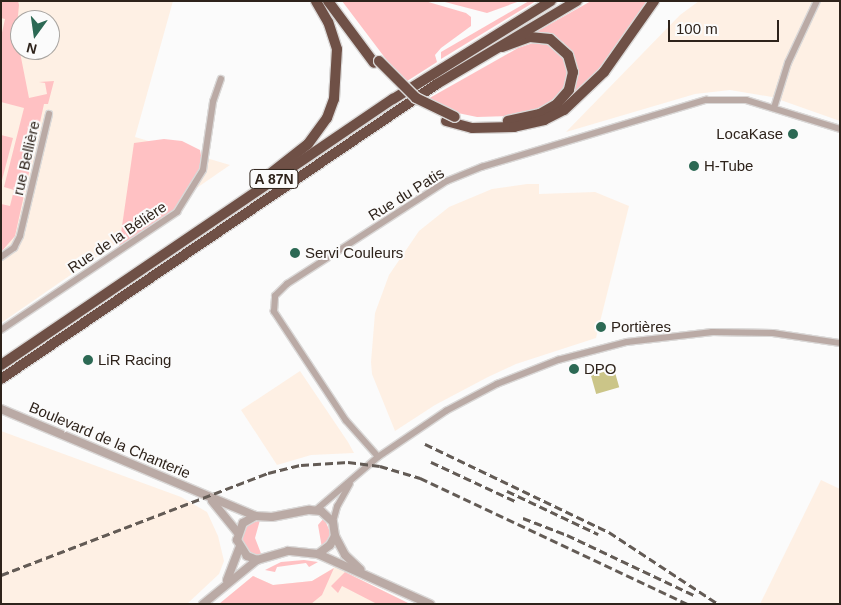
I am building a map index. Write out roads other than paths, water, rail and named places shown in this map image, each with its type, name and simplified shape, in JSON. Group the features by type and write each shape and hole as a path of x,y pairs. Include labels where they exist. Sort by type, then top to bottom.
{"highway":[{"path":"241,201 251,187 308,144 327,118 337,86 337,49 328,22 316,1"},
{"path":"328,1 376,62 416,98 451,119 488,129 514,127 544,120 564,110 604,72 654,1"},
{"path":"336,1 376,62"},
{"name":"A 87N","path":"1,365 241,201 464,53 551,1"},
{"name":"A 87N","path":"1,379 333,152 494,48 577,1"},
{"path":"451,119 482,122 516,120 546,111 562,100 569,90 573,72 571,60 556,42 535,37 494,48"}],"street":[{"path":"774,108 788,63 817,1"},
{"name":"Rue de la Bélière","path":"1,330 177,212 190,197 203,170 212,102 221,79"},
{"name":"Rue du Patis","path":"378,457 346,422 276,316 272,304 279,290 447,181 482,167 706,100 739,99 840,129"},
{"name":"rue Bellière","path":"1,257 14,248 20,236 49,114"},
{"path":"225,584 239,548 237,532 243,523 255,516 284,516 316,510 378,457 478,393 532,369 592,350 651,338 712,332 773,334 840,343"},
{"name":"Boulevard de la Chanterie","path":"1,409 71,436 207,497 255,516"},
{"path":"355,478 340,499 333,522 335,536 345,555 364,572"},
{"name":"Boulevard de la Chanterie","path":"207,497 224,513 237,532"},
{"path":"316,510 333,522"},
{"path":"318,554 330,545 335,536"},
{"path":"239,548 257,560"},
{"path":"202,604 257,560 288,551 318,554 364,572 430,604"}],"railway":[{"path":"425,444 609,532 718,604"},
{"path":"1,575 268,473 301,465 348,462 380,466 420,478 688,604"},
{"path":"431,462 515,501"},
{"path":"507,491 598,534"},
{"path":"523,518 567,535 694,595"}],"place":[{"name":"LocaKase","path":"793,134"},
{"name":"H-Tube","path":"694,166"},
{"name":"Servi Couleurs","path":"295,253"},
{"name":"Portières","path":"601,327"},
{"name":"LiR Racing","path":"88,360"},
{"name":"DPO","path":"574,369"}]}
